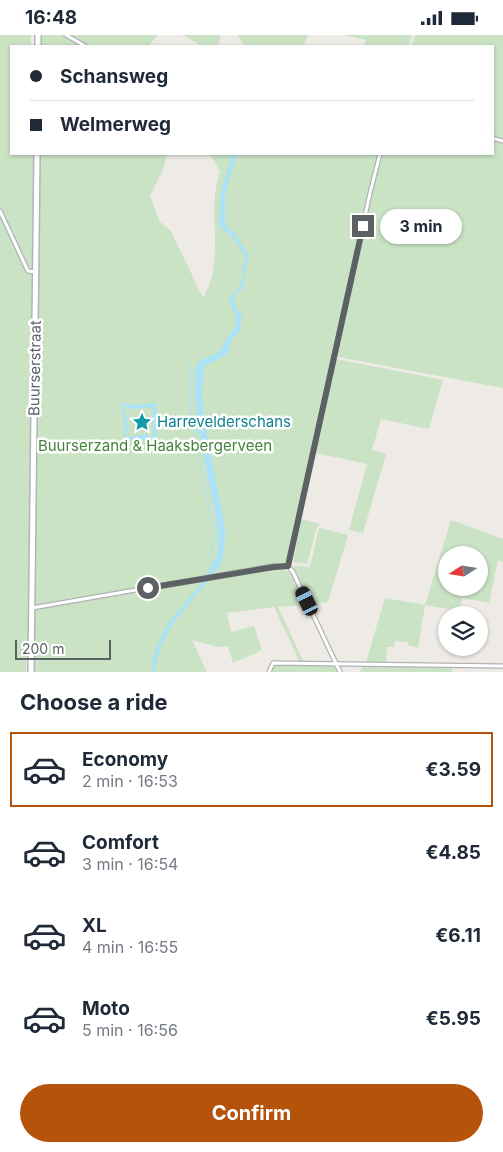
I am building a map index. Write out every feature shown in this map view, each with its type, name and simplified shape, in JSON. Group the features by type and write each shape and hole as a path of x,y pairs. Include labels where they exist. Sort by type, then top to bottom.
{"main road":[{"name":"Buurserstraat","path":"31,672 37,155"}],"street":[{"path":"66,35 83,45"},
{"path":"288,566 380,155"},
{"path":"0,211 28,271 36,272"},
{"path":"32,608 288,566 293,571 340,672"},
{"path":"269,672 273,663 502,666"}],"green space":[{"name":"Buurserzand & Haaksbergerveen","path":"0,35 31,35 31,45 10,45 10,155 167,155 164,167 150,196 160,222 171,231 203,298 210,283 213,268 216,187 220,172 211,155 494,155 494,140 503,144 503,388 333,356 286,570 291,574 305,605 278,607 304,663 300,663 274,607 227,613 231,632 254,626 262,650 233,663 228,646 218,647 192,640 207,672 33,672 33,658 26,657 26,672 0,672"},
{"path":"40,35 64,35 81,45 40,45"},
{"path":"70,35 158,35 149,45 86,45"},
{"path":"183,35 221,35 218,45 200,45"},
{"path":"237,35 309,35 303,45 244,45"},
{"path":"344,35 412,35 408,45 364,45 366,40"},
{"path":"415,35 503,35 503,140 494,136 494,45 412,45"},
{"path":"336,359 443,380 429,429 381,419 372,450 386,454 363,533 349,530 367,464 316,453"},
{"path":"301,519 320,524 317,527 307,564 293,562"},
{"path":"451,520 503,539 503,562 498,560 489,603 462,598 460,606 438,607 425,605 438,562 438,596 488,596 488,546 443,546"},
{"path":"319,528 348,535 328,602 312,604 293,566 310,567"},
{"path":"385,598 425,605 418,648 408,645 408,642 395,641 394,647 387,647 386,662 366,662"},
{"path":"271,665 334,666 337,672 268,672"},
{"path":"363,666 452,668 452,672 360,672"}],"water":[{"path":"232,155 237,155 225,194 225,224 235,234 249,256 243,289 237,293 234,299 237,310 242,315 240,330 232,339 228,352 224,356 204,366 202,392 204,420 225,528 223,557 218,568 211,574 167,634 157,658 155,672 152,672 153,658 169,622 203,581 218,553 217,522 199,434 195,394 195,368 200,361 219,352 236,326 236,316 230,304 230,299 240,286 244,276 242,269 246,257 233,238 220,226 221,193"},
{"path":"123,403 133,405 156,403 157,441 126,439 124,437 125,428 121,405","holes":["123,406 131,409 152,407 153,437 149,437 147,434 127,437 126,432 129,428"]}],"waterway":[{"path":"190,361 193,430 199,430"},
{"path":"193,430 213,526 212,553 207,562 212,565"}],"place":[{"name":"Harrevelderschans","path":"142,422"}],"route":[{"path":"148,588 288,566 363,226"}]}
